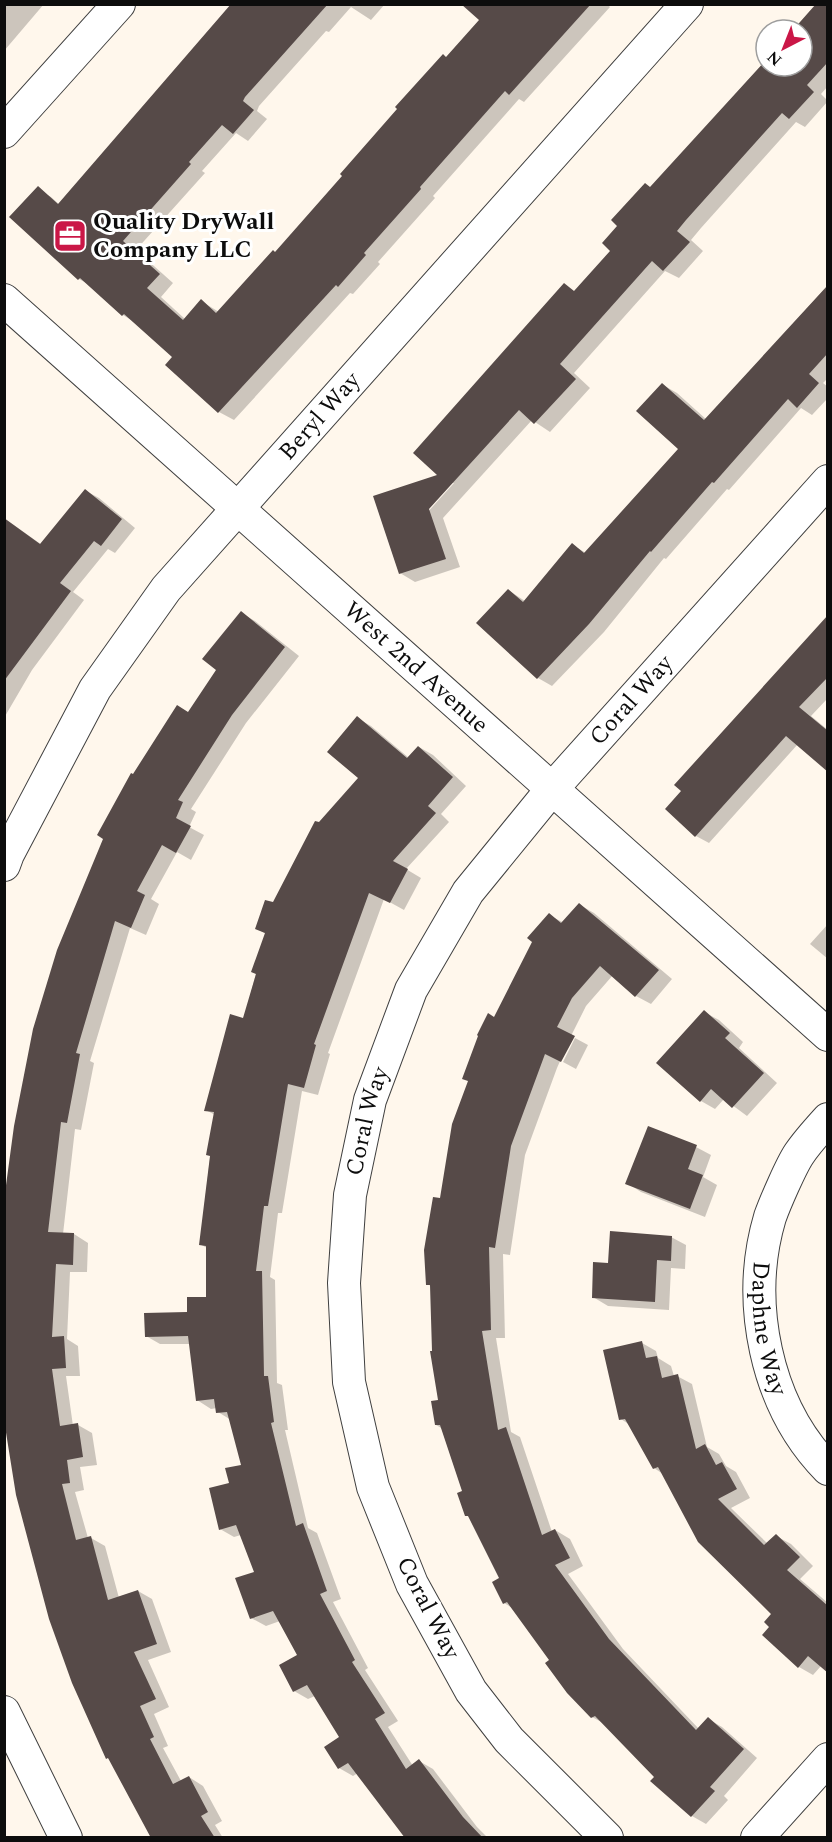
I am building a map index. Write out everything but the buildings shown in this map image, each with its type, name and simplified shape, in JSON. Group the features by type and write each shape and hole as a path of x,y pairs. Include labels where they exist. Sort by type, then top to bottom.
{"street":[{"path":"4,132 119,4"},
{"name":"Beryl Way","path":"4,865 95,689 166,589 687,4"},
{"name":"West 2nd Avenue","path":"4,300 828,1035"},
{"name":"Coral Way","path":"607,1838 508,1740 471,1691 412,1584 373,1487 349,1382 344,1283 350,1195 370,1100 411,990 468,892 552,789 828,481"},
{"name":"Daphne Way","path":"828,1119 798,1156 793,1166 771,1216 760,1267 762,1337 782,1402 813,1453 828,1468"},
{"path":"4,1712 66,1838"},
{"path":"758,1838 828,1759"}],"place":[{"name":"Quality DryWall Company LLC","path":"70,236"}]}
